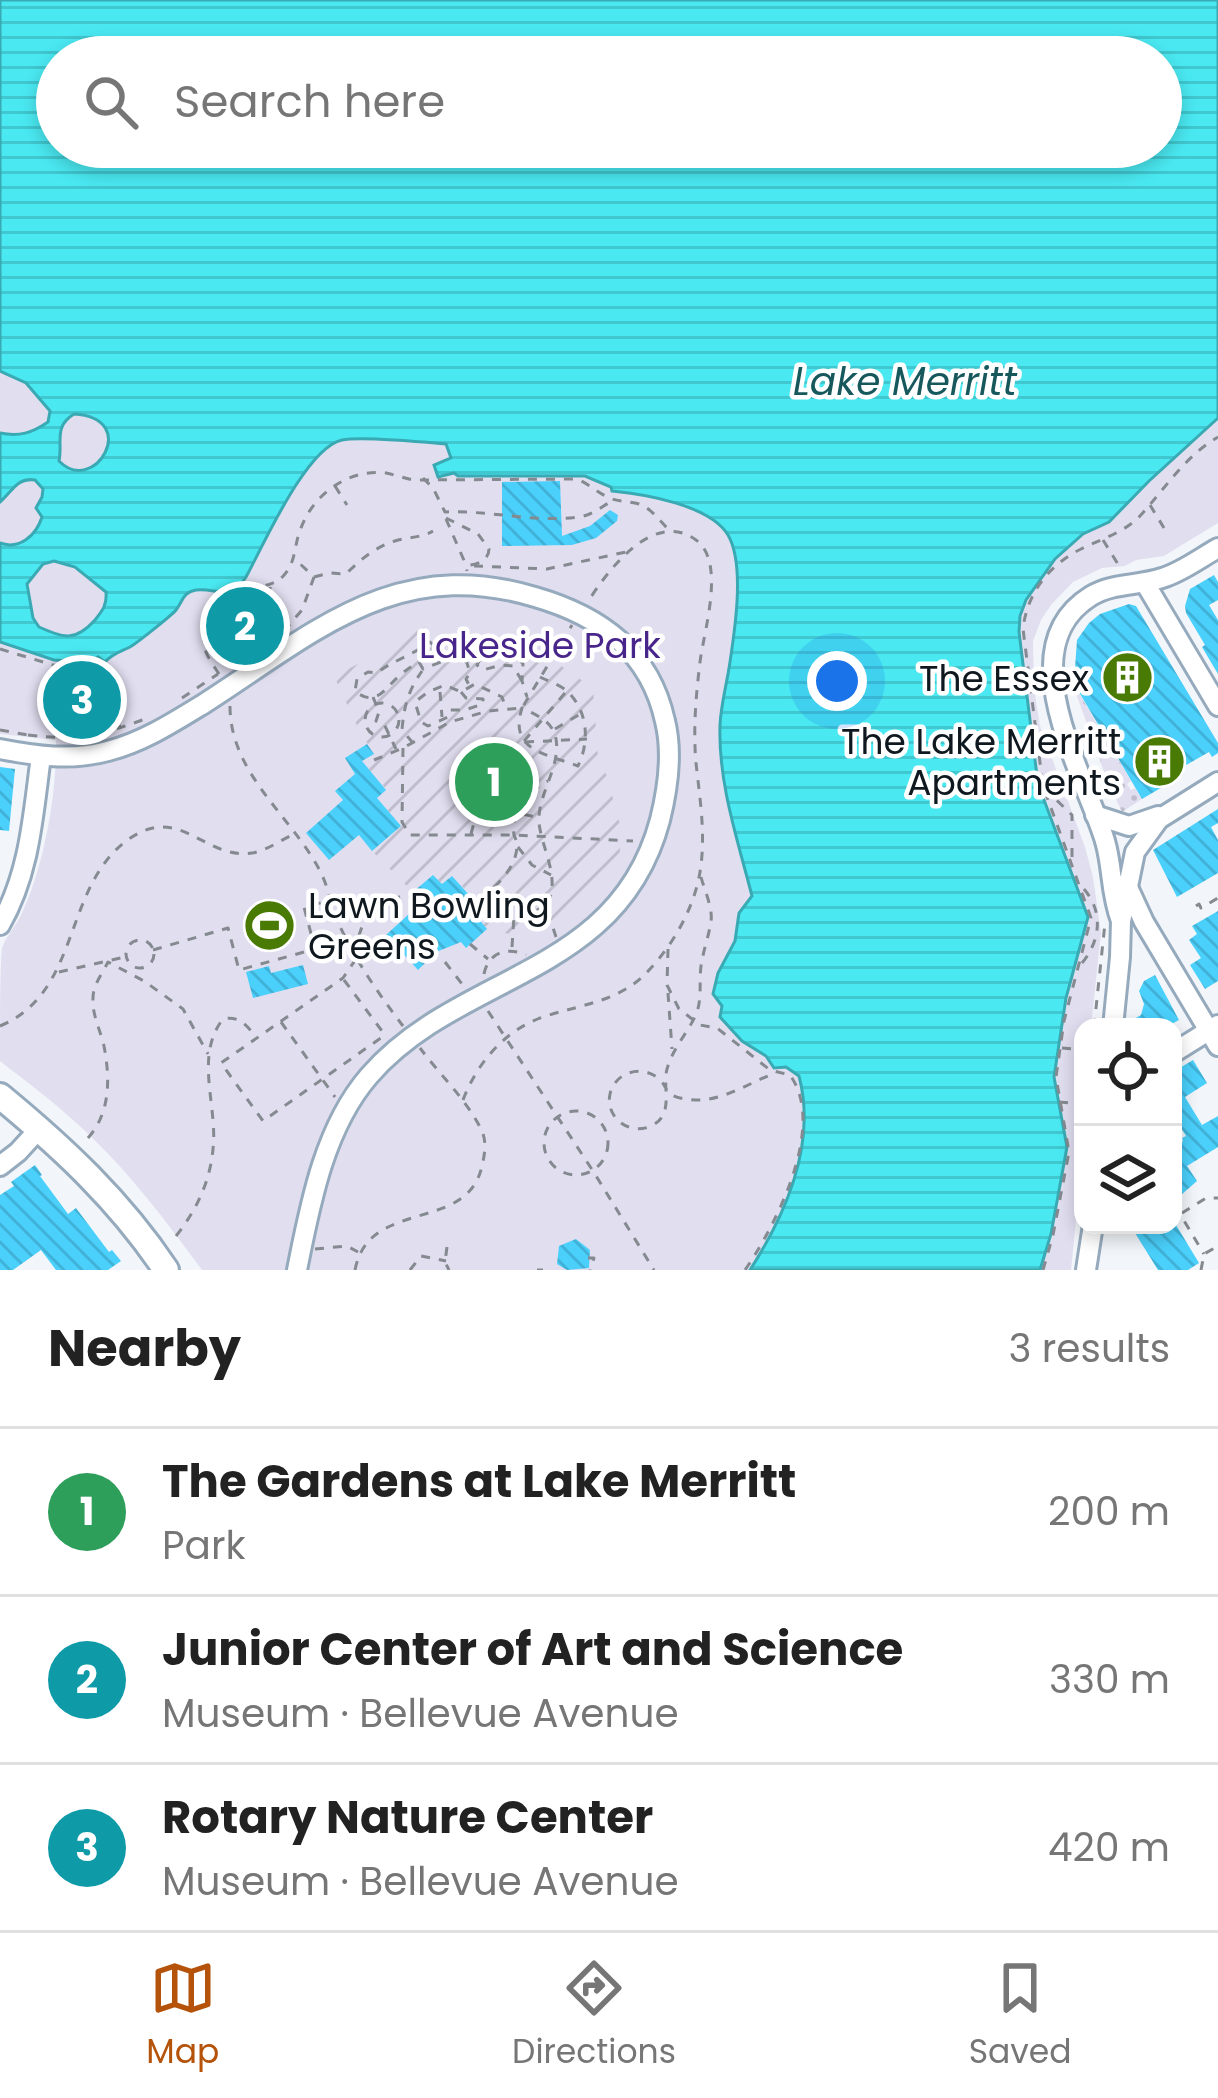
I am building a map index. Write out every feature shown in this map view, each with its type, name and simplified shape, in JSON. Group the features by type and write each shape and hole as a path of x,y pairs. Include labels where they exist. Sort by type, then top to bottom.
{"main road":[{"path":"0,1096 104,1189 166,1270"}],"street":[{"path":"1182,1048 1215,1034 1160,947 1120,866 1081,815 1053,675 1054,649 1068,616 1092,595 1169,575 1218,548"},
{"path":"1145,583 1218,706"},
{"path":"0,749 40,756 87,755 124,736 182,717 350,610 424,588 473,584 554,602 619,639 649,674 661,698 669,752 665,797 652,844 622,898 580,940 516,979 390,1042 346,1110 328,1150 297,1270"},
{"path":"0,925 29,850 40,756"},
{"path":"1081,815 1129,826 1167,813 1218,782"},
{"path":"1113,924 1135,852 1167,813"},
{"path":"1106,845 1120,957 1113,1018"},
{"path":"1120,957 1136,944 1160,947"},
{"path":"0,1166 39,1129"},
{"path":"1086,1270 1092,1234"},
{"path":"1092,1234 1095,1270"}],"path":[{"path":"1043,1270 1069,1152 1056,1077 1064,1021 1091,918 1043,786 1023,629 1025,611 1036,588 1056,565 1128,527 1186,462 1218,437"},
{"path":"178,701 221,672 205,651 211,616 241,593 270,585 287,572 300,530 316,500 334,486 367,473 413,480 576,478 614,500 652,511 670,531"},
{"path":"423,478 433,488 466,568 548,569 629,551"},
{"path":"334,486 347,505"},
{"path":"445,515 464,511 502,517 580,518 614,500"},
{"path":"1149,504 1164,528"},
{"path":"445,515 478,535 489,549 486,558 474,566"},
{"path":"407,528 414,537"},
{"path":"314,577 346,574 372,551 398,537 422,537 433,531"},
{"path":"463,1100 476,1072 505,1039 538,1018 583,1008 645,975 668,947 700,874 703,836 696,707 710,556 691,536 670,531 652,536 606,574 586,603"},
{"path":"1102,539 1121,569"},
{"path":"294,559 314,577"},
{"path":"270,585 279,637 302,610 314,577"},
{"path":"263,608 271,610"},
{"path":"523,742 518,721 522,708 573,624"},
{"path":"423,669 419,662 373,697 360,697 355,691 357,679 377,673 430,642 448,658"},
{"path":"0,649 53,664 103,666 114,682 114,710 124,736"},
{"path":"522,681 523,664 513,651 494,651 481,657 477,665 483,670 513,666 528,698"},
{"path":"412,743 402,730 403,712 407,692 423,669 459,656 467,663 470,687"},
{"path":"523,742 578,766 587,739 582,713 567,691 540,677"},
{"path":"460,692 475,684 502,697 507,710"},
{"path":"445,686 460,692 483,704 450,710 448,717 428,726 421,722 415,702 428,692 445,686"},
{"path":"438,690 442,719"},
{"path":"523,742 567,691"},
{"path":"373,697 379,712 376,721"},
{"path":"388,703 397,714 395,733 371,734 365,715 376,704 388,703"},
{"path":"231,704 231,729 243,758 320,869 356,959 405,1028"},
{"path":"374,760 450,722 488,711 522,708 544,718 556,740 555,757 538,817 551,875 546,906 557,939"},
{"path":"379,712 388,717"},
{"path":"553,730 582,713"},
{"path":"384,724 397,714"},
{"path":"28,735 124,736 151,717"},
{"path":"366,724 384,724 400,749 402,822 410,835 514,835 652,844"},
{"path":"523,742 587,739"},
{"path":"549,781 531,791 517,813 514,835 532,865 551,875"},
{"path":"1043,786 1081,815 1071,864"},
{"path":"471,834 482,808 538,817"},
{"path":"0,1026 40,998 57,973 100,870 120,846 139,833 171,827 219,848 248,854 294,834"},
{"path":"518,845 508,872 480,900 495,912 514,916 546,906"},
{"path":"673,1051 700,1004 700,971 711,922 700,874"},
{"path":"1078,966 1087,959 1100,926 1088,891 1080,887"},
{"path":"353,953 368,908 409,896 416,903"},
{"path":"1196,906 1218,898"},
{"path":"154,950 227,928 239,970 315,949 304,907 330,900"},
{"path":"512,949 514,916"},
{"path":"1096,1018 1113,924"},
{"path":"139,940 154,950 146,967 136,967 127,956 128,947 139,940"},
{"path":"470,944 490,961"},
{"path":"668,947 673,1051 665,1087 665,1110 654,1124 637,1129 625,1126 610,1108 611,1090 622,1076 639,1071 648,1072 665,1087 674,1096 693,1100 723,1098 776,1073 790,1075 802,1114 795,1167 782,1204 745,1270"},
{"path":"484,979 485,967 503,951 512,949 527,956"},
{"path":"57,973 127,956"},
{"path":"209,1071 344,979 356,959"},
{"path":"108,962 183,1009 208,1054"},
{"path":"88,1138 106,1107 108,1078 93,997 108,962"},
{"path":"445,962 466,989"},
{"path":"221,1063 263,1121 322,1079 390,1042 344,979"},
{"path":"667,985 679,1010 693,1021 717,1028 776,1073"},
{"path":"487,1009 654,1270"},
{"path":"176,1236 195,1208 210,1170 214,1133 208,1054 215,1030 227,1017 245,1024 256,1039"},
{"path":"280,1021 346,1110"},
{"path":"355,1270 359,1253 375,1234 457,1202 478,1181 485,1142 482,1130 420,1048"},
{"path":"1060,1048 1074,1049"},
{"path":"1059,1102 1074,1104"},
{"path":"579,1110 596,1116 601,1124 608,1150 593,1172 562,1173 547,1157 545,1136 567,1112 579,1110"},
{"path":"601,1124 614,1116"},
{"path":"1182,1213 1206,1198 1218,1198"},
{"path":"1182,1217 1204,1254 1201,1270"},
{"path":"301,1248 347,1246 359,1253"},
{"path":"1204,1254 1218,1246"},
{"path":"448,1247 449,1270"},
{"path":"410,1270 421,1256 446,1261"},
{"path":"588,1258 594,1258 590,1270"}],"green space":[{"name":"Lakeside Park","path":"0,0 1218,0 1218,523 1164,556 1102,568 1073,582 1051,605 1033,641 1040,726 1085,847 1101,933 1092,1018 1074,1018 1071,1270 202,1270 109,1155 0,1061 2,948 29,896 42,853 56,740 0,734"},
{"path":"432,624 469,649 498,641 522,645 593,688 598,759 621,828 620,851 583,904 553,926 514,935 487,929 474,913 480,906 453,876 442,884 433,875 413,892 372,851 401,826 377,798 386,789 365,765 374,754 334,676"},
{"path":"1071,670 1079,685 1076,688 1131,781 1127,784 1142,799 1122,812 1107,780 1073,685"}],"water":[{"name":"Lake Merritt","path":"0,0 1218,0 1218,418 1109,522 1083,534 1055,559 1020,616 1038,784 1088,917 1066,998 1054,1077 1067,1147 1040,1270 750,1270 795,1177 804,1102 799,1076 786,1067 774,1068 766,1056 742,1041 720,1017 722,1006 713,994 735,941 739,913 752,896 730,812 720,747 737,579 733,547 719,525 692,509 612,491 585,476 454,473 438,477 434,465 451,458 446,444 342,440 328,447 301,478 236,591 188,593 162,623 105,662 98,657 91,663 54,660 0,642 0,543 26,540 42,517 36,508 43,489 35,480 15,486 0,502 0,433 19,434 48,422 50,411 26,383 0,371","holes":["74,414 94,419 105,428 108,440 97,463 86,469 72,469 59,461 61,430","54,561 75,567 106,592 95,620 69,636 39,627 33,618 27,584 43,564"]}],"building":[{"path":"560,481 562,536 590,526 610,510 618,515 617,521 596,538 572,545 502,546 502,482"},
{"path":"1214,575 1218,600 1209,605 1218,620 1218,674 1185,606 1190,589"},
{"path":"244,592 265,596 261,614 277,637 243,659 231,641 247,631 220,625 223,611 240,615"},
{"name":"The Essex","path":"1129,604 1136,606 1218,743 1218,753 1212,757 1209,752 1167,776 1171,782 1142,799 1076,687 1071,670 1077,640 1089,623"},
{"path":"77,676 101,696 79,722 67,712 72,705 61,695"},
{"path":"367,744 374,754 362,761 386,790 377,798 401,826 372,851 359,835 329,860 306,833 343,800 335,791 355,774 345,758"},
{"path":"0,767 15,769 9,831 0,830"},
{"path":"1218,809 1218,823 1211,827 1218,840 1218,873 1177,897 1153,850"},
{"path":"433,875 442,884 452,876 480,907 474,913 487,929 466,948 461,942 436,952 418,970 386,935 422,902 413,892"},
{"path":"1218,911 1218,981 1205,989 1190,965 1201,958 1189,940 1197,934 1192,926"},
{"path":"303,965 308,984 253,998 246,972 269,966 271,973"},
{"path":"1155,975 1178,1018 1136,1018 1144,1004 1139,991"},
{"path":"1193,1060 1207,1083 1185,1097 1202,1125 1218,1116 1218,1147 1187,1166 1197,1181 1182,1194 1182,1138 1186,1136 1182,1130 1182,1067"},
{"path":"35,1165 68,1214 76,1208 121,1261 108,1270 56,1270 41,1250 13,1270 0,1270 0,1195"},
{"path":"1136,1234 1181,1234 1199,1263 1188,1270 1158,1270"},
{"path":"576,1239 590,1250 589,1268 567,1270 557,1264 559,1246"}],"place":[{"name":"Junior Center of Art and Science","path":"245,626"},
{"name":"The Essex","path":"1128,678"},
{"name":"Rotary Nature Center","path":"82,700"},
{"name":"The Lake Merritt Apartments","path":"1160,762"},
{"name":"The Gardens at Lake Merritt","path":"494,782"},
{"name":"Lawn Bowling Greens","path":"269,926"}]}
